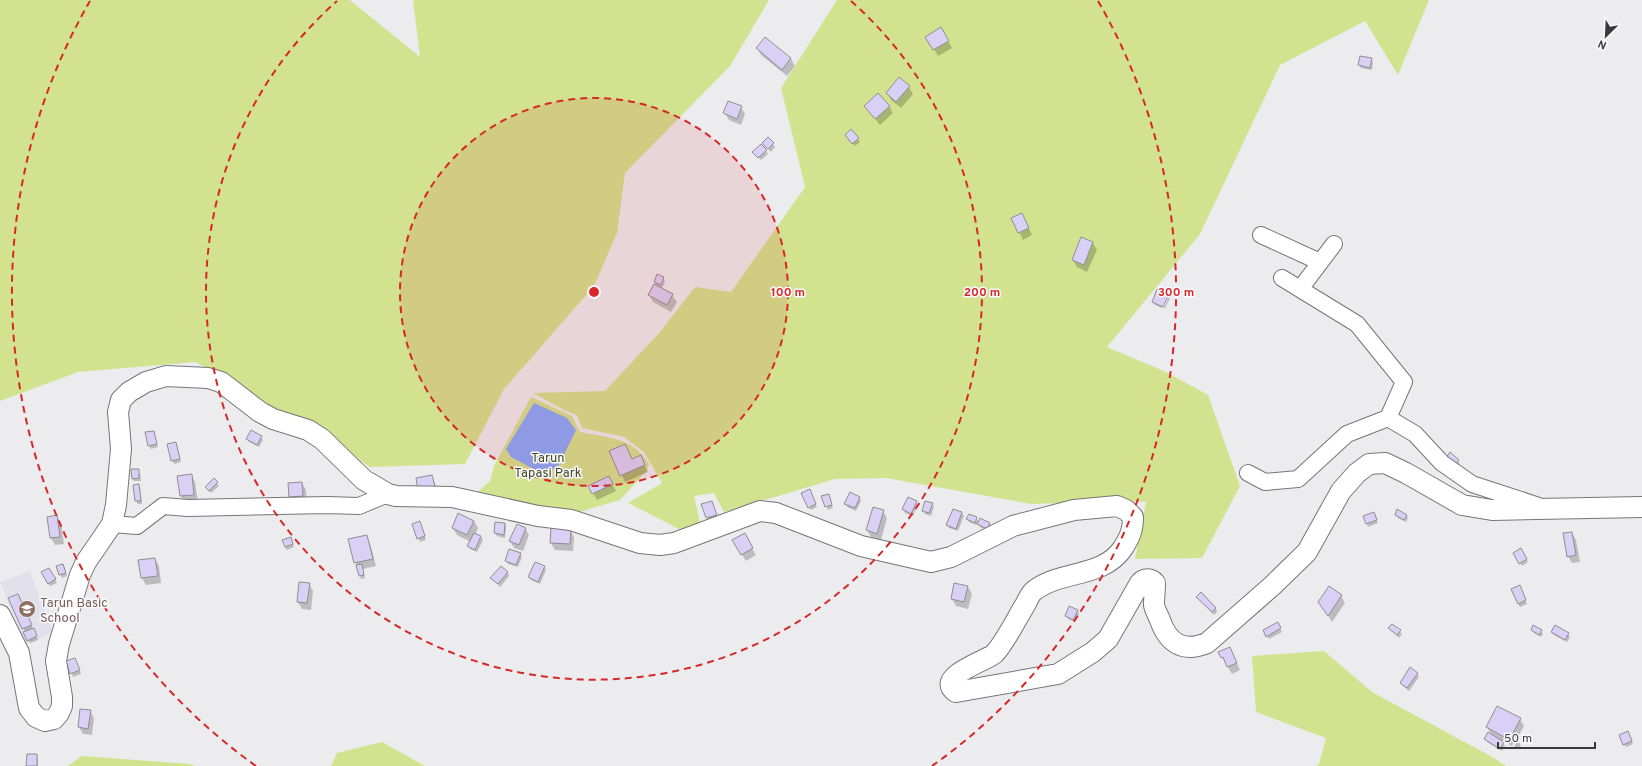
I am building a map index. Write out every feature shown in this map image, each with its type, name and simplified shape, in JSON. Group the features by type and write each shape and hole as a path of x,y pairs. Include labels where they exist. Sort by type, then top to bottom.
{"main road":[{"path":"0,615 20,653 30,708 36,717 45,721 54,719 62,706 56,661 59,644 80,575 112,524 116,506 121,449 118,412 121,400 130,392 146,382 166,376 208,378 222,382 260,412 273,419 308,430 322,440 364,480 388,494 396,496 452,497 538,516 571,520 640,543 660,545 674,543 760,511 776,513 861,546 932,562 951,557 1013,526 1046,516 1074,510 1117,506 1126,510 1133,517 1133,528 1131,537 1119,555 1101,568 1057,578 1033,590 994,655 966,668 954,678 952,683 953,690 961,692 1058,674 1093,652 1108,639 1140,583 1146,579 1150,579 1155,583 1154,606 1164,633 1175,643 1187,647 1198,647 1207,644 1272,586 1307,552 1341,491 1357,473 1369,464 1386,463 1462,505 1492,510 1642,507"}],"street":[{"path":"1261,235 1320,262"},
{"path":"1300,289 1334,244"},
{"path":"1248,473 1265,482 1298,479 1347,434 1388,418 1404,382 1357,324 1282,278"},
{"path":"1388,418 1415,434 1442,463 1472,484 1548,509"},
{"path":"112,524 137,526 163,506 188,508 327,505 359,506 388,494"}],"shaded area":[{"name":"Tarun Basic School","path":"30,571 53,633 25,645 0,582"}],"green space":[{"path":"0,0 350,0 420,57 413,0 769,0 730,66 625,173 617,233 594,286 504,389 465,464 370,467 313,429 259,401 196,362 78,372 0,401"},
{"path":"837,0 1429,0 1398,75 1365,21 1280,65 1200,234 1107,347 1166,372 1208,395 1240,486 1202,558 1135,559 1146,502 1113,501 1032,504 886,478 835,479 724,512 714,493 694,496 701,526 683,531 628,503 662,483 644,452 624,437 582,428 577,415 564,410 533,393 605,391 660,332 695,287 731,292 805,187 781,88"},
{"name":"Tarun Tapasi Park","path":"531,397 572,416 580,432 619,440 635,448 649,464 647,470 620,500 569,515 471,498 490,481 494,466"},
{"path":"1324,651 1372,692 1494,758 1506,766 1316,766 1319,764 1326,738 1256,712 1252,656"},
{"path":"382,742 425,766 331,766 337,753"},
{"path":"82,756 190,764 195,766 68,766"}],"water":[{"path":"534,403 567,418 576,430 559,465 545,475 511,457 506,449"}],"building":[{"path":"941,27 949,41 933,50 925,37"},
{"path":"765,37 791,58 782,70 756,48"},
{"path":"1360,56 1372,58 1370,68 1358,65"},
{"path":"899,77 910,86 896,102 886,93"},
{"path":"878,93 890,106 875,119 864,106"},
{"path":"728,101 742,106 737,119 723,113"},
{"path":"851,129 859,138 852,144 845,135"},
{"path":"768,137 774,143 768,149 762,143"},
{"path":"761,144 767,150 758,158 752,152"},
{"path":"1022,213 1029,228 1018,233 1011,218"},
{"path":"1081,237 1093,242 1084,265 1072,260"},
{"path":"657,274 664,277 661,285 654,282"},
{"path":"654,284 673,294 667,305 648,295"},
{"path":"1157,289 1169,294 1163,307 1152,302"},
{"path":"251,430 262,436 257,445 246,439"},
{"path":"154,431 157,444 148,446 145,432"},
{"path":"176,442 180,459 171,461 167,444"},
{"path":"625,444 632,459 641,455 645,465 620,476 609,451"},
{"path":"1450,452 1459,460 1455,465 1446,458"},
{"path":"131,469 139,469 139,478 132,479"},
{"path":"192,474 194,495 180,496 177,476"},
{"path":"432,475 435,487 418,491 416,478"},
{"path":"609,476 613,484 592,494 588,486"},
{"path":"214,478 218,482 209,491 205,487"},
{"path":"302,482 303,496 289,497 288,483"},
{"path":"139,484 141,501 135,501 133,485"},
{"path":"810,489 816,504 808,508 801,493"},
{"path":"850,492 860,497 855,508 844,504"},
{"path":"829,494 832,505 825,507 821,496"},
{"path":"908,497 917,501 911,514 902,509"},
{"path":"712,501 717,515 706,518 701,504"},
{"path":"925,501 933,503 929,513 922,511"},
{"path":"873,507 884,510 877,534 866,530"},
{"path":"953,509 962,512 956,529 946,525"},
{"path":"1397,509 1407,515 1404,520 1395,515"},
{"path":"1374,512 1377,520 1366,524 1363,516"},
{"path":"458,513 474,521 467,535 452,528"},
{"path":"969,514 977,517 975,523 966,519"},
{"path":"57,515 60,537 50,538 47,517"},
{"path":"980,518 990,523 987,529 977,524"},
{"path":"420,521 425,536 417,539 412,524"},
{"path":"495,522 505,523 504,535 494,533"},
{"path":"517,524 526,528 519,545 509,541"},
{"path":"551,528 571,529 570,544 550,543"},
{"path":"1572,532 1576,555 1567,557 1563,533"},
{"path":"474,533 481,536 475,550 467,546"},
{"path":"745,533 753,548 741,555 732,540"},
{"path":"367,535 373,559 354,563 348,539"},
{"path":"291,537 293,544 285,547 282,540"},
{"path":"1521,548 1527,559 1519,564 1513,553"},
{"path":"509,549 521,553 516,565 505,561"},
{"path":"155,558 158,576 141,578 138,560"},
{"path":"535,562 545,566 538,582 528,577"},
{"path":"63,564 66,573 59,575 56,566"},
{"path":"362,564 364,575 359,576 356,565"},
{"path":"501,566 508,572 498,584 490,578"},
{"path":"49,568 56,579 48,584 41,572"},
{"path":"299,582 310,583 307,603 297,602"},
{"path":"954,583 968,586 964,602 951,599"},
{"path":"1520,585 1526,600 1518,604 1511,589"},
{"path":"1329,586 1342,595 1328,616 1318,602"},
{"path":"1201,592 1216,608 1212,612 1196,597"},
{"path":"18,594 32,625 22,629 8,598"},
{"path":"1069,606 1078,610 1073,620 1065,616"},
{"path":"1278,622 1281,628 1266,637 1263,630"},
{"path":"1392,624 1401,630 1397,635 1388,628"},
{"path":"1533,625 1542,630 1539,635 1531,630"},
{"path":"1555,625 1569,633 1565,640 1551,632"},
{"path":"34,628 37,636 27,641 23,632"},
{"path":"1230,647 1237,663 1227,667 1223,657 1221,658 1218,652"},
{"path":"75,658 80,670 70,674 66,661"},
{"path":"1410,667 1418,673 1407,688 1400,683"},
{"path":"1497,706 1521,718 1512,735 1518,738 1515,743 1486,727"},
{"path":"80,709 91,710 88,729 78,727"},
{"path":"1628,731 1632,741 1623,745 1619,735"},
{"path":"1488,732 1504,742 1500,749 1484,739"},
{"path":"27,754 37,754 37,766 26,766"}],"place":[{"name":"Tarun Basic School","path":"27,609"}]}
